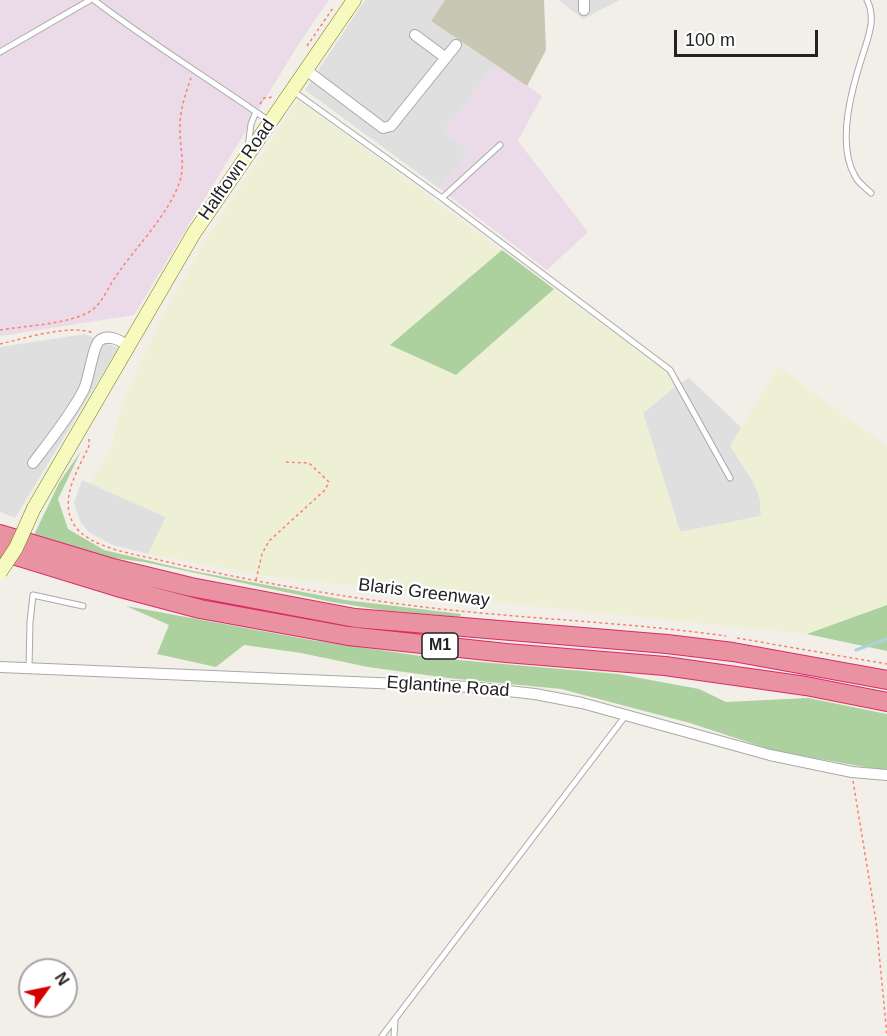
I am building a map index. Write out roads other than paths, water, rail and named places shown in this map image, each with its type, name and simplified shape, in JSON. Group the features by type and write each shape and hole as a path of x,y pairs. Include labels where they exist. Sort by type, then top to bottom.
{"highway":[{"name":"M1","path":"0,534 113,568 190,588 355,618 667,644 744,654 887,680"},
{"name":"M1","path":"0,551 106,584 200,609 348,636 506,653 665,666 806,686 887,702"}],"street":[{"name":"Halftown Road","path":"0,572 16,548 34,508 194,233 354,0"},
{"path":"415,34 446,58"},
{"path":"306,70 383,128 391,126 456,45"},
{"path":"33,463 83,391 89,377 96,345 100,339 106,337 129,345"},
{"name":"Eglantine Road","path":"0,667 471,687 535,694 627,714 770,755 887,776"}],"lane":[{"path":"0,52 92,0 270,122"},
{"path":"867,0 872,9 871,27 852,90 846,141 848,159 855,177 871,193"},
{"path":"292,90 442,198 670,370 730,478"},
{"path":"248,153 250,124 256,112"},
{"path":"442,198 500,144"},
{"path":"29,668 33,595 83,606"},
{"path":"382,1036 627,714"},
{"path":"394,1036 396,1018"}],"waterway":[{"path":"856,650 887,639"}]}
